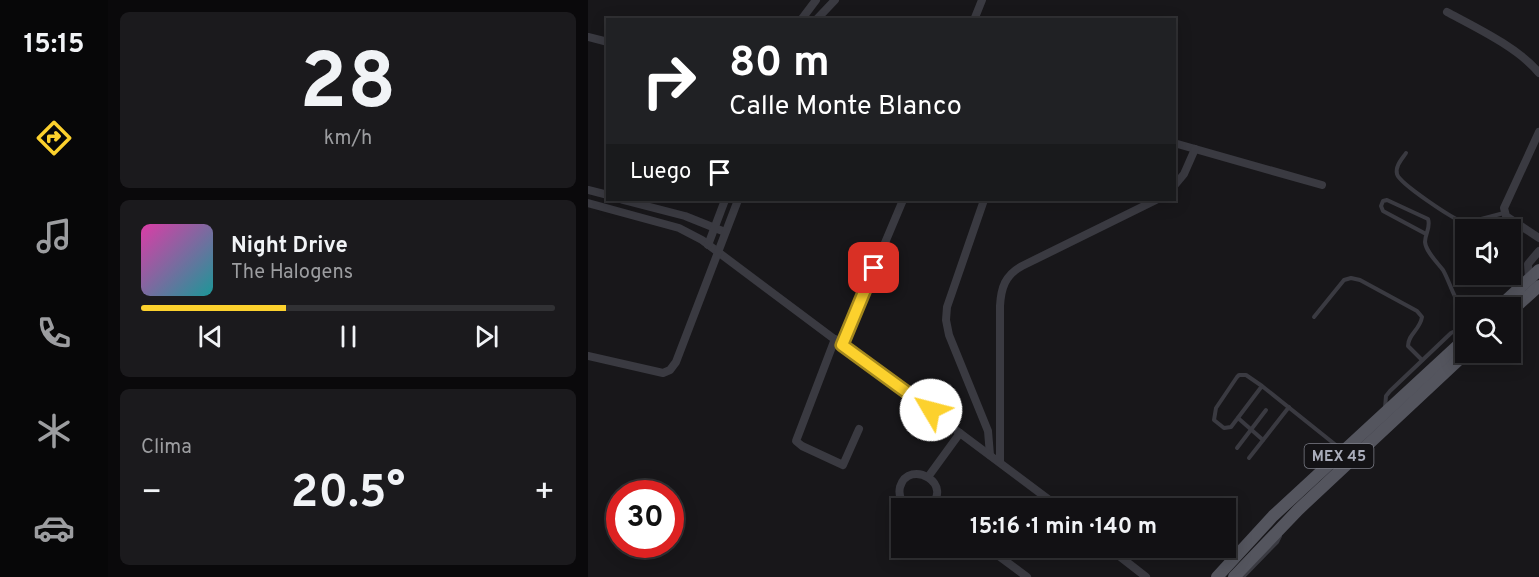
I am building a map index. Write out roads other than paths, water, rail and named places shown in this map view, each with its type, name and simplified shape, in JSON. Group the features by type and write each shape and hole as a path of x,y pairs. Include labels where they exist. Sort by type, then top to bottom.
{"main road":[{"path":"1521,298 1534,282 1539,270"},
{"path":"1513,297 1534,282"},
{"name":"MEX 45","path":"1217,577 1273,516 1455,348"},
{"name":"MEX 45","path":"1234,577 1281,526 1455,363"}],"street":[{"path":"802,18 816,0"},
{"path":"818,18 835,0"},
{"path":"975,18 982,0"},
{"path":"1447,12 1507,47 1539,73"},
{"path":"588,37 606,42"},
{"path":"1539,132 1504,204 1505,213 1539,238"},
{"path":"1176,143 1322,185"},
{"path":"1176,184 1184,174 1194,149"},
{"path":"588,190 606,194"},
{"path":"627,201 685,216 725,232"},
{"path":"708,245 725,201"},
{"path":"588,356 659,372 670,370 676,362 738,201"},
{"path":"859,429 844,465 796,441 903,201"},
{"path":"984,201 947,306 946,320 949,335 988,431 990,455"},
{"path":"1000,462 1000,306 1002,288 1007,278 1015,269 1154,201"},
{"path":"588,203 679,228 708,245 1047,498"},
{"path":"1534,282 1528,264 1539,251"},
{"path":"928,477 960,432"},
{"path":"901,498 902,483 914,474 928,477 936,488 936,498"},
{"path":"1001,558 1027,577"},
{"path":"1122,558 1146,577"}],"lane":[{"path":"1406,153 1397,166 1396,172 1399,179 1438,210 1466,223 1505,213"},
{"path":"1426,234 1383,211 1381,207 1383,201 1387,200 1428,219 1430,227 1426,234 1427,249 1444,272 1455,297"},
{"path":"1314,317 1344,280 1351,278 1360,280 1417,311 1422,318 1421,326 1408,340 1408,346 1422,360"},
{"path":"1384,414 1388,393 1455,331"},
{"path":"1262,386 1231,427 1224,428 1214,420 1216,408 1237,377 1242,374 1262,386 1344,452"},
{"path":"1249,458 1288,407"},
{"path":"1237,448 1266,410"},
{"path":"1238,418 1263,440"},
{"path":"1243,577 1277,542 1281,534 1281,526"}]}
